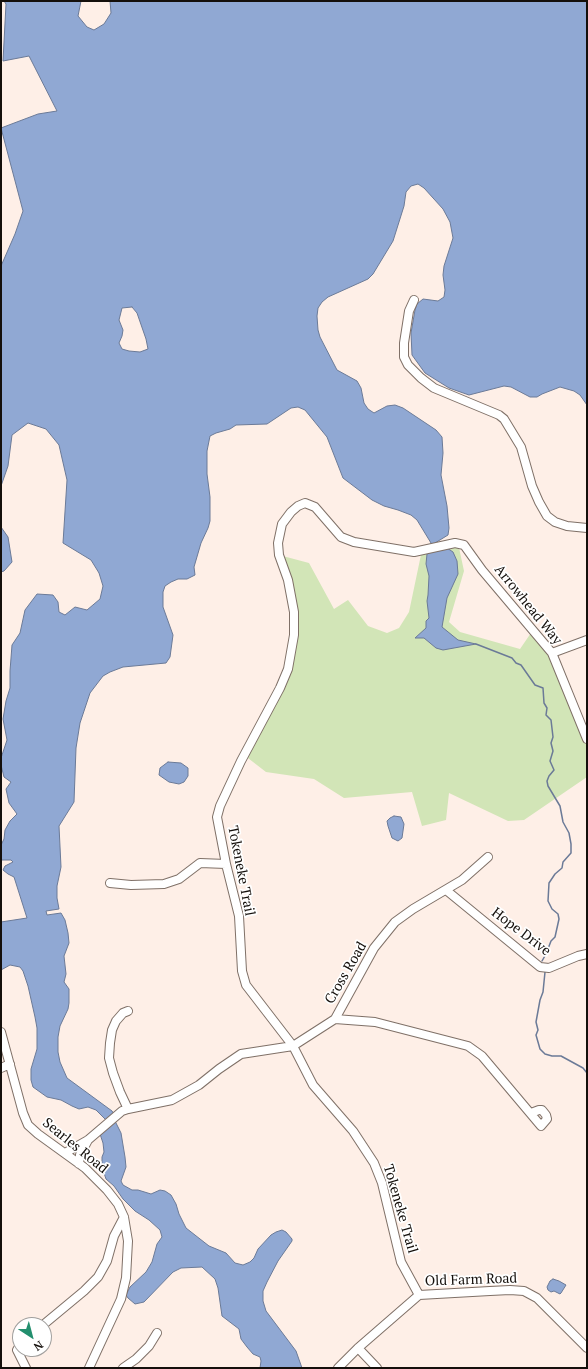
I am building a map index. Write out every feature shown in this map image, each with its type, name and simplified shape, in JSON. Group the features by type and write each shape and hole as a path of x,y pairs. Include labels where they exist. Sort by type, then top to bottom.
{"street":[{"path":"414,300 409,311 404,343 404,357 408,365 434,388 499,415 504,419 521,447 532,486 547,516 555,522 567,526 587,528"},
{"name":"Tokeneke Trail","path":"419,1295 401,1262 382,1183 374,1163 353,1132 313,1085 293,1046 246,985 242,971 239,916 226,864 217,817 220,806 241,761 280,688 288,669 294,635 294,612 288,580 279,555 278,543 282,524 291,512 298,506 305,503 315,507 340,537 354,542 406,551 419,551 434,547"},
{"name":"Arrowhead Way","path":"434,547 458,543 466,547 482,570 552,653 587,739"},
{"path":"552,653 587,640"},
{"name":"Cross Road","path":"65,1153 88,1140 125,1110 172,1100 199,1085 240,1054 293,1046 335,1019 374,948 395,922 413,909 473,872 488,857"},
{"path":"110,883 131,885 164,884 179,879 200,863 226,864"},
{"name":"Hope Drive","path":"446,890 540,966 549,968 578,956 587,954"},
{"path":"125,1110 109,1058 112,1030 116,1021 123,1013 128,1011"},
{"path":"335,1019 375,1022 468,1046 482,1056 531,1113"},
{"name":"Searles Road","path":"1,1032 28,1125 79,1164 107,1190 118,1204 124,1217 128,1241 126,1278 120,1299 89,1368"},
{"path":"1,1068 10,1064"},
{"name":"Cross Road","path":"79,1164 80,1155 88,1140"},
{"path":"52,1317 84,1291 98,1277 107,1260 114,1236 124,1217"},
{"name":"Old Farm Road","path":"338,1368 358,1348 419,1295 497,1290 524,1291 536,1298 587,1348"},
{"path":"123,1368 136,1359 149,1346 157,1333"},
{"path":"358,1348 377,1368"},
{"path":"20,1357 26,1368"}],"green space":[{"path":"458,543 464,571 449,622 460,632 520,649 533,630 552,653 587,739 587,777 524,820 508,821 449,793 446,820 422,826 412,792 344,798 314,779 266,772 244,755 288,669 294,612 279,555 309,563 334,609 348,600 368,626 387,633 399,628 409,612 422,550"}],"water":[{"path":"4,1 81,1 78,16 87,27 94,30 104,24 111,13 110,1 587,1 587,405 580,395 574,391 560,387 537,397 530,397 511,387 504,386 469,395 449,388 425,373 412,355 411,333 415,310 417,304 423,299 438,301 444,297 444,266 453,238 450,222 443,209 424,188 418,184 411,186 406,192 404,206 393,241 373,274 368,279 328,297 318,308 317,316 320,337 337,370 357,381 361,388 364,403 368,409 374,413 387,406 395,405 403,408 436,430 442,437 443,453 441,475 447,506 449,528 448,535 435,543 437,550 447,548 453,552 457,561 458,574 447,598 442,627 458,640 476,644 443,650 436,648 424,638 415,638 426,628 426,621 429,618 427,601 429,576 426,564 427,554 432,550 431,543 417,520 411,515 384,506 372,500 343,478 327,437 305,410 298,407 291,408 267,424 236,425 230,429 210,436 207,451 207,474 210,497 210,521 201,543 194,567 195,575 187,579 178,579 171,582 165,586 163,592 163,607 173,635 170,657 166,663 123,667 110,672 103,676 90,693 80,723 76,748 74,802 59,826 61,867 57,886 57,898 59,909 46,911 47,915 61,913 65,920 69,943 64,956 66,974 64,982 69,989 69,1003 68,1009 60,1026 58,1037 60,1062 67,1078 112,1111 114,1114 106,1120 96,1110 88,1107 79,1109 61,1100 47,1097 33,1087 31,1080 31,1069 37,1049 37,1028 28,986 23,971 20,967 10,965 1,970 1,922 27,918 14,877 3,870 5,866 13,862 11,860 1,860 1,845 4,839 5,830 10,821 17,814 9,803 6,789 11,782 4,777 1,765 1,758 7,740 3,719 10,688 12,645 20,633 25,610 37,594 53,595 58,602 59,612 65,615 75,607 87,610 100,599 103,586 99,573 91,560 63,543 67,480 59,445 46,429 28,423 12,435 8,466 1,486 1,266 23,211 1,128 38,114 57,111 29,56 3,61 6,4","holes":["132,307 137,313 148,349 140,352 122,349 119,343 123,330 119,320 122,308"]},
{"path":"1,527 8,537 12,562 4,571 1,572"},
{"path":"168,762 181,763 188,768 188,776 184,782 179,784 169,782 159,775 160,768"},
{"path":"394,816 401,817 404,824 402,838 398,841 392,838 387,821"},
{"path":"115,1121 121,1133 125,1157 126,1167 121,1181 123,1185 132,1190 138,1190 151,1194 160,1190 171,1195 186,1228 209,1246 226,1253 235,1263 243,1265 250,1262 254,1258 258,1249 271,1235 276,1232 282,1230 292,1239 267,1282 263,1291 263,1301 266,1311 296,1351 302,1368 260,1368 260,1357 253,1354 241,1339 239,1329 222,1316 218,1288 215,1279 202,1267 181,1268 173,1272 144,1302 135,1304 128,1298 126,1295 130,1287 146,1272 152,1262 157,1244 162,1237 160,1230 149,1220 135,1211 123,1199 114,1186 106,1179 102,1167 102,1157 104,1152 100,1134"},
{"path":"553,1279 566,1285 560,1294 548,1290 547,1287"}],"waterway":[{"path":"476,644 512,658 516,663 521,665 535,685 543,688 544,703 547,708 546,715 551,720 553,737 551,743 553,751 550,761 554,770 547,781 548,786 560,806 563,822 569,833 571,853 563,862 562,868 555,874 549,883 548,901 552,909 558,914 559,919 555,937 551,941 542,961"},
{"path":"545,972 543,992 536,1022 538,1030 536,1035 540,1049 545,1054 561,1056 583,1068 587,1073"}]}
